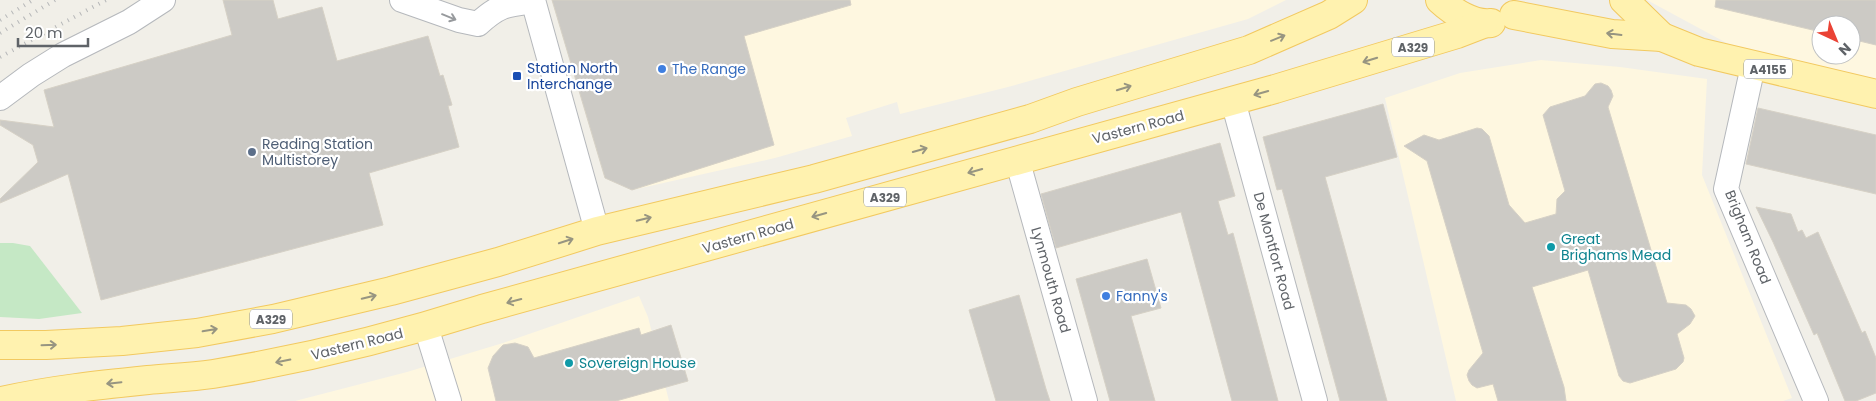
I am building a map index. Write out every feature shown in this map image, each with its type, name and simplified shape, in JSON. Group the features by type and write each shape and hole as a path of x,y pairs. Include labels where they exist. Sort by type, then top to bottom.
{"main road":[{"name":"A329","path":"0,345 46,345 122,341 197,333 273,319 392,292 597,231 814,179 1030,119 1077,102 1248,50 1329,15 1353,0"},
{"path":"1440,0 1456,13 1483,24"},
{"name":"A4155","path":"1624,0 1662,37"},
{"name":"Vastern Road","path":"2,401 34,393 95,385 211,374 310,356 426,327 482,309 1017,159 1233,101 1457,34 1483,24 1498,22 1520,7"},
{"name":"A4155","path":"1520,7 1612,34 1662,37 1699,52 1876,94"}],"street":[{"path":"0,98 31,75 63,55 129,22 163,0"},
{"path":"402,0 459,20 478,24 497,8 533,1 597,231"},
{"name":"Brigham Road","path":"1753,66 1726,189 1816,401"},
{"name":"De Montfort Road","path":"1233,101 1315,401"},
{"name":"Lynmouth Road","path":"1017,159 1085,401"},
{"path":"426,327 449,401"}],"shaded area":[{"path":"552,0 1286,0 1248,19 1008,87 900,114 897,102 846,118 852,136 775,158 632,190 605,178"},
{"path":"1647,0 1876,0 1876,81 1734,47"},
{"path":"1541,60 1620,67 1707,79 1702,175 1792,398 1783,401 1456,401 1385,98 1460,73"},
{"path":"639,296 648,317 669,401 295,401 407,372 503,343"}],"green space":[{"path":"0,243 30,246 82,313 39,319 0,317"}],"building":[{"name":"Reading Station Multistorey","path":"223,0 273,0 278,19 322,7 337,61 428,36 440,76 443,75 452,105 448,106 459,147 369,173 383,225 101,300 68,174 0,203 0,199 38,162 33,145 0,125 0,120 54,127 44,90 232,35"},
{"name":"The Range","path":"552,0 850,0 851,5 744,36 774,145 632,190 605,178"},
{"path":"1716,0 1876,0 1876,45 1861,41 1861,15 1811,15 1811,30 1715,7"},
{"name":"Great Brighams Mead","path":"1601,83 1608,86 1613,96 1608,107 1667,303 1686,305 1695,316 1690,324 1677,334 1684,358 1683,362 1676,369 1630,383 1623,381 1619,376 1588,270 1532,287 1564,387 1566,401 1498,401 1493,384 1477,388 1469,381 1467,375 1469,370 1483,353 1427,161 1404,146 1424,135 1439,140 1477,128 1482,129 1489,136 1509,205 1525,223 1556,214 1557,199 1565,191 1543,115 1550,107 1585,96 1595,84"},
{"path":"1383,104 1397,157 1325,177 1387,401 1340,401 1282,189 1277,190 1263,137"},
{"path":"1758,108 1876,135 1876,194 1746,164"},
{"path":"1220,143 1235,196 1218,201 1228,235 1233,233 1278,401 1232,401 1181,212 1056,248 1041,194"},
{"path":"1756,207 1791,214 1798,232 1802,230 1806,238 1818,232 1862,333 1865,331 1876,358 1876,393 1856,401 1845,401 1817,333 1814,335"},
{"path":"1147,259 1161,308 1131,316 1155,401 1110,401 1076,279"},
{"path":"1019,295 1050,401 996,401 969,310"},
{"name":"Sovereign House","path":"671,325 688,381 616,401 496,401 488,368 493,356 503,345 515,343 528,347 534,358 639,328 641,335"}],"railway":[{"path":"0,20 33,0"},
{"path":"0,33 55,0"},
{"path":"0,57 106,0"}],"place":[{"name":"The Range","path":"662,69"},
{"name":"Station North Interchange","path":"517,76"},
{"name":"Reading Station Multistorey","path":"252,152"},
{"name":"Great Brighams Mead","path":"1551,247"},
{"name":"Fanny's","path":"1106,296"},
{"name":"Sovereign House","path":"569,363"}]}
